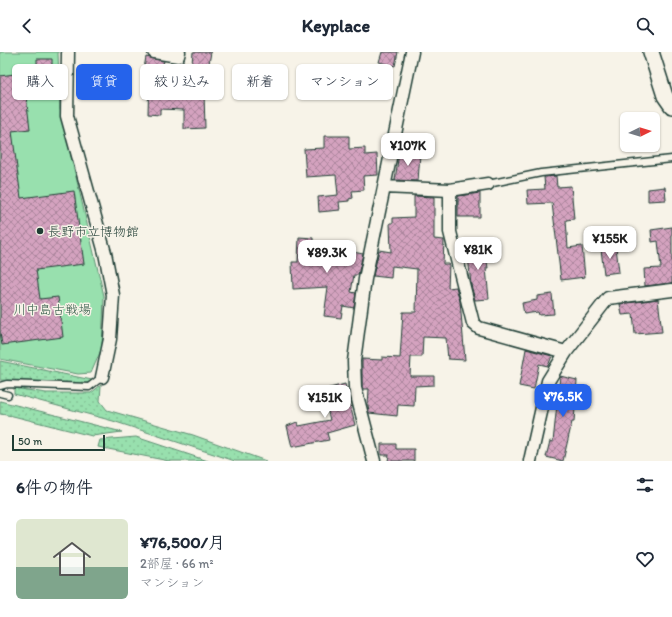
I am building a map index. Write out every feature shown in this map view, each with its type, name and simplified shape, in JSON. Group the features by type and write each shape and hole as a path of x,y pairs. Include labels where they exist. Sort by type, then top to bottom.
{"street":[{"path":"68,52 67,116 105,253 113,295 110,339 102,377"},
{"path":"154,52 178,56 179,52"},
{"path":"374,461 355,388 354,361 365,279 412,52"},
{"path":"651,52 665,96 672,106"},
{"path":"384,187 450,190 488,184"},
{"path":"450,190 450,232 473,323 479,328 566,352"},
{"path":"530,461 548,381 566,352 608,298 672,290"}],"lane":[{"path":"488,184 541,173 672,159"},
{"path":"0,386 7,384 89,387 102,377"},
{"path":"0,393 8,395"}],"green space":[{"name":"川中島古戦場","path":"0,52 58,52 58,64 12,64 12,100 60,100 60,109 104,296 102,348 91,373 78,374 0,359"},
{"path":"0,361 92,380 85,384 0,380"},
{"path":"101,385 100,401 107,410 193,435 266,461 235,461 113,421 14,394 14,388 46,393 91,393"},
{"path":"0,401 122,432 92,436 0,414"},
{"path":"136,437 208,461 169,461 98,447 100,440"}],"building":[{"path":"193,52 211,52 209,64 192,64"},
{"path":"382,52 398,52 395,66 393,64 379,62"},
{"path":"146,57 164,61 163,64 145,64"},
{"name":"長野市立博物館","path":"37,59 52,59 52,64 37,64"},
{"name":"長野市立博物館","path":"12,74 12,100 26,100 30,129 12,131 21,198 74,191 84,264 36,270 40,299 58,297 63,337 2,345 0,332 0,76"},
{"path":"148,100 204,100 205,128 184,129 184,110 160,109 160,115 148,114"},
{"path":"324,136 349,136 349,149 365,148 365,155 377,154 378,175 363,176 364,190 352,191 353,198 349,199 349,201 339,202 340,210 319,212 318,197 338,195 336,175 306,177 304,149 324,148"},
{"path":"399,153 420,154 418,181 395,180"},
{"path":"556,176 557,187 571,186 574,219 566,220 568,248 582,246 585,277 561,280 552,203 528,204 527,190 545,189 544,177"},
{"path":"665,187 666,200 648,201 648,189"},
{"path":"480,193 480,217 458,217 458,196"},
{"path":"414,196 434,197 434,239 444,240 443,264 449,264 448,288 456,287 460,301 465,360 448,359 446,338 423,337 422,357 411,357 410,376 434,376 434,385 415,386 414,406 398,405 397,416 369,413 369,389 363,389 362,387 362,359 382,360 382,357 400,358 403,312 416,312 417,269 392,266 391,278 373,276 379,250 391,252 390,223 393,223 393,218 414,217"},
{"path":"672,227 672,283 645,286 644,269 661,268 658,241 652,242 651,230"},
{"path":"299,237 313,238 313,243 318,244 318,250 338,249 363,254 358,275 354,275 351,292 356,293 354,308 343,306 341,318 324,316 328,287 293,289 292,262 298,262"},
{"path":"484,243 488,268 486,268 489,299 475,300 471,285 467,246"},
{"path":"616,247 619,272 604,274 601,249"},
{"path":"552,294 554,314 539,315 538,312 524,314 522,303 537,300 537,296"},
{"path":"658,299 662,332 635,334 633,314 622,315 620,304"},
{"path":"526,349 552,356 548,366 539,364 534,389 519,386"},
{"path":"560,376 577,380 574,422 572,422 563,461 546,457 550,441 553,442"},
{"path":"345,384 355,425 327,433 329,440 292,447 287,426 297,422 299,426 330,420 322,390"},
{"path":"381,444 396,444 396,449 414,449 414,461 388,461 389,455 381,455"}],"place":[{"name":"長野市立博物館","path":"40,231"}]}
